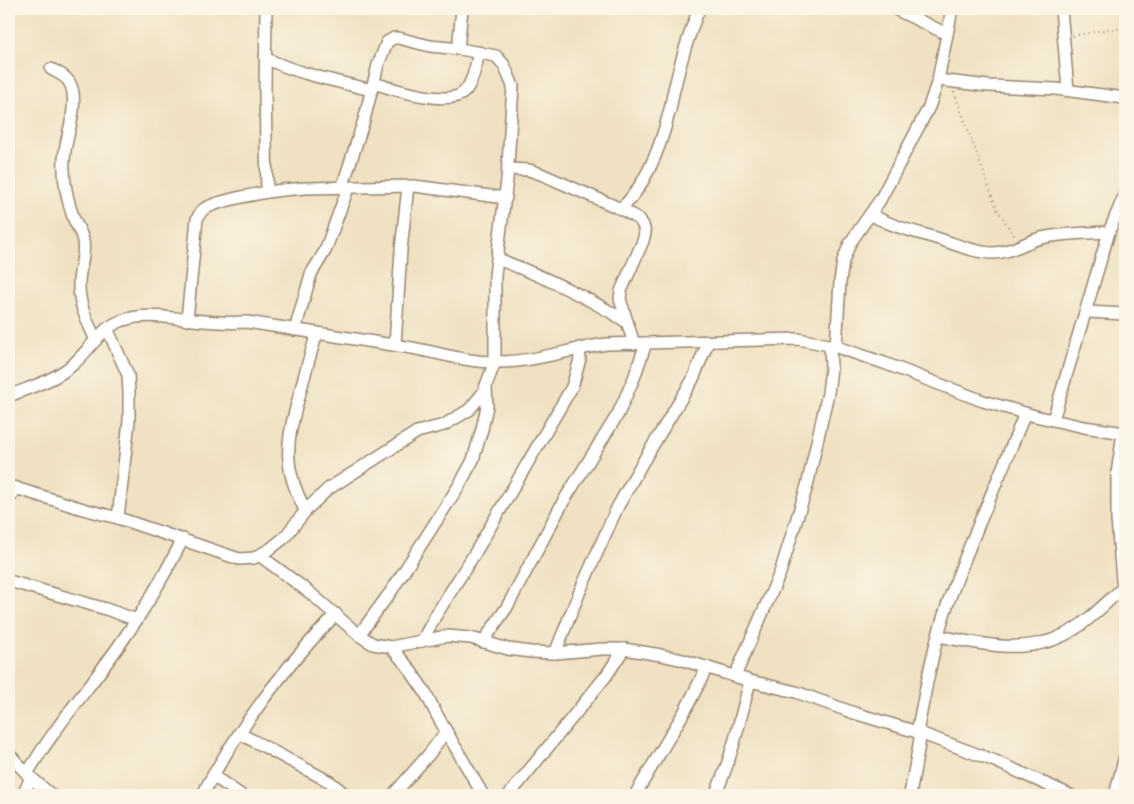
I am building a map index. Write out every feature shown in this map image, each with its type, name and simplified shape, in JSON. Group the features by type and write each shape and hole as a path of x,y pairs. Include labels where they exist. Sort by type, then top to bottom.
{"street":[{"path":"266,9 267,192"},
{"path":"458,49 462,9"},
{"path":"622,208 630,200 648,170 659,144 669,113 674,87 699,9"},
{"path":"895,9 947,34"},
{"path":"735,676 780,573 807,486 828,393 843,261 850,243 896,172 943,81 947,34 952,9"},
{"path":"1061,9 1068,90"},
{"path":"9,499 13,487 183,538 239,559 254,558 284,538 305,510 328,489 417,432 444,425 469,410 483,393 495,362 495,275 506,198 512,86 504,65 496,56 430,46 398,38 387,42 380,55 345,188 325,251 311,274 295,330"},
{"path":"265,58 306,75 443,98 456,97 463,94 467,88 479,52"},
{"path":"52,69 64,75 70,82 73,93 73,115 66,140 64,162 66,184 73,218 84,242 79,287 82,309 96,340"},
{"path":"943,81 1068,90 1125,98"},
{"path":"483,642 507,607 563,502 618,414 634,378 640,343 627,322 620,299 621,291 645,233 639,219 622,208 541,174 529,170 508,169"},
{"path":"187,320 197,218 201,211 214,204 267,192 304,188 408,186 506,198"},
{"path":"395,345 401,250 408,186"},
{"path":"1053,420 1109,232 1125,194"},
{"path":"870,214 882,221 977,251 992,253 1003,252 1020,245 1061,234 1109,232"},
{"path":"498,259 520,267 599,304 627,322"},
{"path":"1086,312 1125,314"},
{"path":"9,396 49,381 84,354 107,328 122,320 136,317 221,323 247,322 395,345 470,361 495,362 520,361 578,348 607,344 798,338 833,346 884,362 983,400 1024,413 1124,433 1117,474 1117,519 1122,580 1125,588 1064,636 1043,642 1011,647 974,643 939,636"},
{"path":"107,328 128,375 130,392 129,421 118,518"},
{"path":"305,510 296,492 291,474 288,459 289,442 316,333"},
{"path":"555,654 616,508 693,379 708,342"},
{"path":"422,641 572,387 580,359 578,348"},
{"path":"359,635 392,590 460,484 472,460 482,430 487,406 486,387"},
{"path":"910,795 930,666 948,604 1024,413"},
{"path":"23,795 29,775 42,748 81,698 137,620 154,594 183,538"},
{"path":"259,555 336,614 359,635 373,644 391,647 447,636 471,638 508,649 555,654 602,649 661,655 750,681 796,692 854,713 919,733 995,761 1070,795"},
{"path":"9,581 137,620"},
{"path":"203,795 212,776 240,733 286,669 336,614"},
{"path":"391,647 408,666 425,692 483,795"},
{"path":"509,795 606,676 624,650"},
{"path":"635,795 686,709 706,667"},
{"path":"715,795 726,771 750,681"},
{"path":"394,795 446,731"},
{"path":"240,733 330,782 346,795"},
{"path":"9,754 51,795"},
{"path":"1115,795 1125,756"},
{"path":"212,776 241,795"}],"path":[{"path":"1062,37 1109,29 1125,29"},
{"path":"943,81 955,95 997,209 1020,245"}]}
